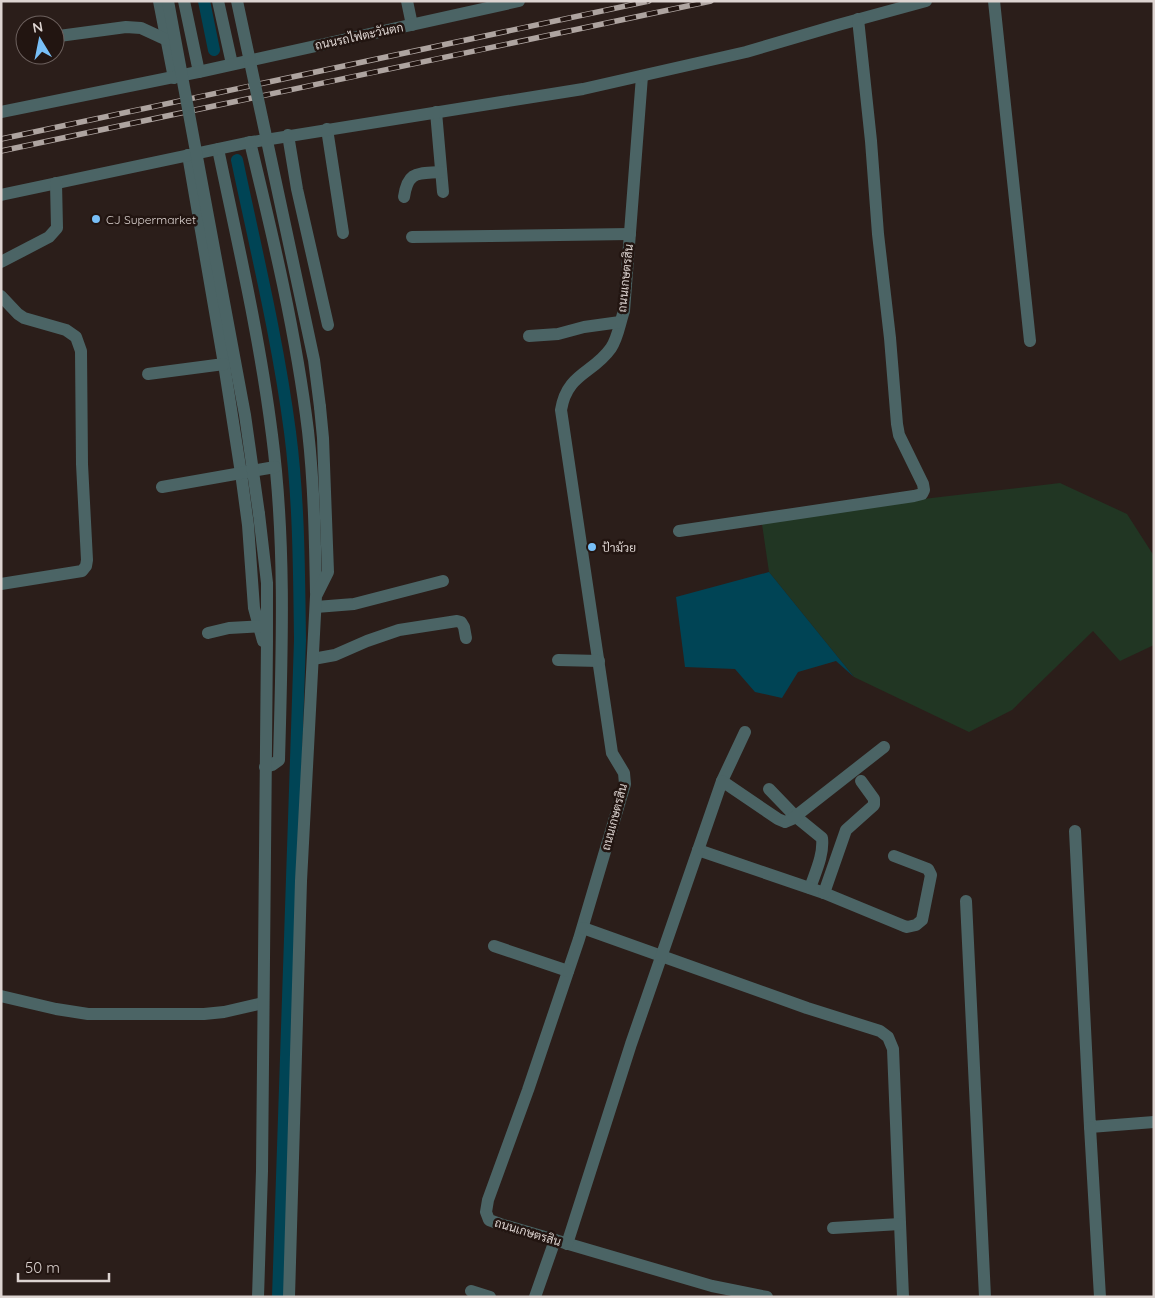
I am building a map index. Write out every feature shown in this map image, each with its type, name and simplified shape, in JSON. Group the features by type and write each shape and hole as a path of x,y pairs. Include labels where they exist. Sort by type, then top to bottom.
{"street":[{"path":"159,1 174,78"},
{"path":"168,1 245,414 260,514 266,575 263,626 267,650 262,1171 258,1297"},
{"path":"184,1 199,72"},
{"path":"218,1 232,64"},
{"path":"237,1 314,360 323,438 328,572 316,601"},
{"path":"407,1 412,25"},
{"name":"ถนนรถไฟตะวันตก","path":"1,112 174,78 519,1"},
{"path":"1,195 248,142 583,89 746,52 926,1"},
{"path":"994,1 1030,341"},
{"path":"222,18 258,58"},
{"path":"679,531 914,496 922,494 924,490 924,484 899,435 897,424 858,19"},
{"path":"65,35 126,27 141,28 168,44 192,42"},
{"name":"ถนนเกษตรสิน","path":"642,76 624,311 612,346 602,360 574,380 561,410 612,753 624,773 625,784 583,928 525,1099 488,1200 486,1212 489,1220 711,1292 767,1297"},
{"path":"436,112 443,192"},
{"path":"327,129 344,233"},
{"path":"288,135 299,199 328,325"},
{"path":"248,142 285,294 302,390 309,449 315,545 314,659 301,890 289,1297"},
{"path":"218,149 259,344 275,467 281,556 279,760 272,766 265,767"},
{"path":"188,155 241,473 248,525 254,608 263,626"},
{"path":"404,197 406,184 410,178 420,173 441,172"},
{"path":"1,262 50,237 57,228 56,183"},
{"path":"412,237 630,234"},
{"path":"1,296 24,318 66,330 76,337 81,351 82,464 87,560 86,566 82,571 1,584"},
{"path":"529,336 558,334 584,327 620,322"},
{"path":"148,374 224,364"},
{"path":"162,487 275,467"},
{"path":"316,601 354,604 443,581"},
{"path":"314,659 335,656 367,641 399,630 457,621 461,622 464,627 466,638"},
{"path":"208,633 229,628 263,626"},
{"path":"558,660 599,661"},
{"path":"535,1297 561,1242 722,781 745,732"},
{"path":"722,781 785,822 884,747"},
{"path":"824,893 846,830 874,805 874,799 861,781"},
{"path":"769,789 795,816 822,838 823,847 810,888"},
{"path":"1075,831 1100,1297"},
{"path":"698,850 824,893 904,926 916,925 922,920 931,879 930,871 894,856"},
{"path":"966,901 986,1297"},
{"path":"583,928 807,1008 880,1031 888,1037 893,1048 903,1297"},
{"path":"494,946 568,972"},
{"path":"1,996 56,1010 88,1014 204,1014 224,1012 263,1003"},
{"path":"1090,1127 1154,1122"},
{"path":"833,1228 900,1224"},
{"path":"471,1291 490,1297"}],"green space":[{"path":"1060,483 1127,514 1154,556 1154,645 1120,661 1093,631 1012,710 969,732 854,677 769,572 762,524 923,499"}],"water":[{"path":"769,572 854,677 836,661 798,672 782,698 755,692 735,669 685,667 676,597"}],"waterway":[{"path":"204,1 214,50"},
{"path":"237,160 266,295 285,398 293,458 298,536 300,640 278,1297"}],"railway":[{"path":"1,139 649,1"},
{"path":"1,151 711,1"}],"place":[{"name":"CJ Supermarket","path":"96,219"},
{"name":"ป้าม้วย","path":"592,547"}]}
